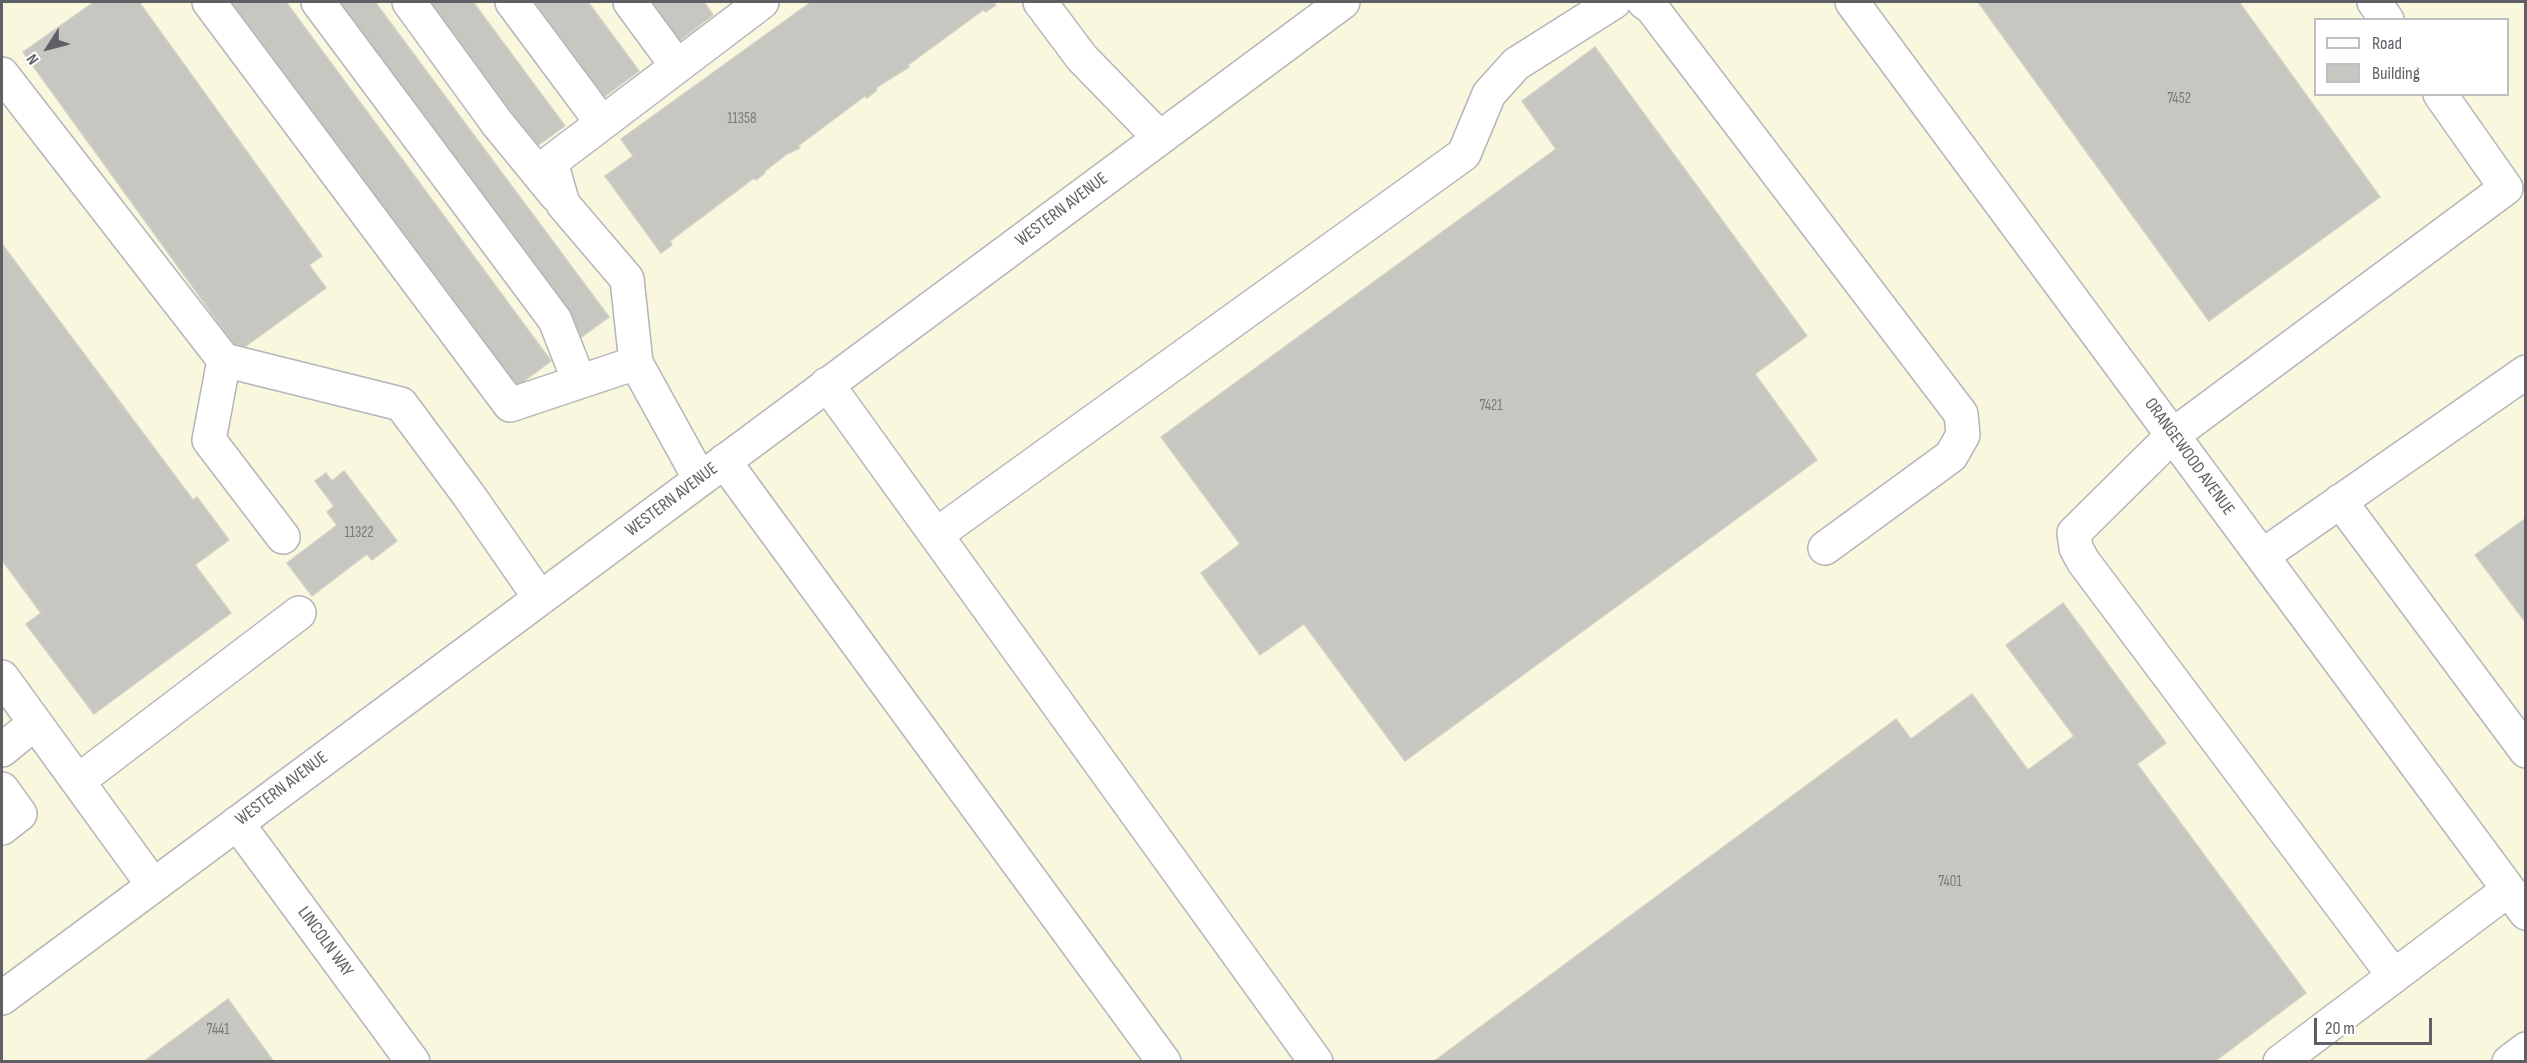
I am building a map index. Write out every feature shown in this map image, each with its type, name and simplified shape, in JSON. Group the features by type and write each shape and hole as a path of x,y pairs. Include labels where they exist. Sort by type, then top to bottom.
{"street":[{"path":"209,2 510,405 636,363"},
{"path":"318,2 555,320 579,381"},
{"path":"409,2 497,123 627,279 636,363 712,470 1164,1062"},
{"path":"512,2 602,123"},
{"path":"630,2 677,66"},
{"path":"1040,2 1082,58 1159,137"},
{"name":"WESTERN AVENUE","path":"2,998 1343,2"},
{"path":"936,535 1464,154 1489,94 1516,64 1614,2"},
{"path":"1644,2 1652,8 1961,414 1964,435 1951,456 1825,548"},
{"name":"ORANGEWOOD AVENUE","path":"1852,2 2517,901"},
{"path":"2374,2 2386,18"},
{"path":"563,204 551,162 677,66 744,7"},
{"path":"2,74 224,360 401,404 470,497 540,598"},
{"path":"2394,976 2084,561 2076,548 2074,533 2173,435 2505,188 2441,96"},
{"path":"224,360 209,440 283,537"},
{"path":"2262,556 2526,372"},
{"path":"827,384 1316,1062"},
{"path":"2340,501 2526,751"},
{"path":"78,781 299,613"},
{"path":"2,677 153,885"},
{"path":"2,750 35,723"},
{"path":"2,789 20,814 2,828"},
{"name":"LINCOLN WAY","path":"237,823 413,1062"},
{"path":"2280,1062 2394,976 2517,901"},
{"path":"2509,1062 2526,1049"}],"shaded area":[{"path":"2,2 2525,2 2525,1061 2,1061"}],"building":[{"path":"94,2 139,2 322,256 309,265 326,288 239,351 23,52"},
{"path":"230,2 286,2 551,361 515,388"},
{"path":"329,2 375,2 609,317 579,339"},
{"path":"420,2 473,2 565,126 530,151"},
{"path":"534,2 588,2 639,71 604,97"},
{"path":"648,2 704,2 713,15 678,42"},
{"path":"811,2 993,2 996,5 986,12 983,10 908,65 909,67 877,87 876,91 867,98 865,96 798,146 800,148 787,154 756,180 754,178 670,241 672,245 661,253 605,176 633,156 621,139"},
{"path":"1978,2 2239,2 2380,197 2209,321"},
{"path":"1595,47 1807,336 1755,374 1817,460 1405,761 1304,624 1260,655 1201,573 1240,544 1161,437 1556,149 1522,101"},
{"path":"2,244 193,500 197,497 229,540 195,565 231,613 94,714 26,624 41,613 2,560"},
{"path":"344,471 397,541 372,560 367,554 312,596 287,563 337,525 327,512 334,506 315,481 326,473 332,481"},
{"path":"2526,518 2526,623 2475,555"},
{"path":"2063,603 2166,743 2137,764 2306,993 2214,1062 1433,1062 1896,719 1911,739 1972,694 2028,770 2074,736 2006,645"},
{"path":"228,999 274,1062 143,1062"}]}
